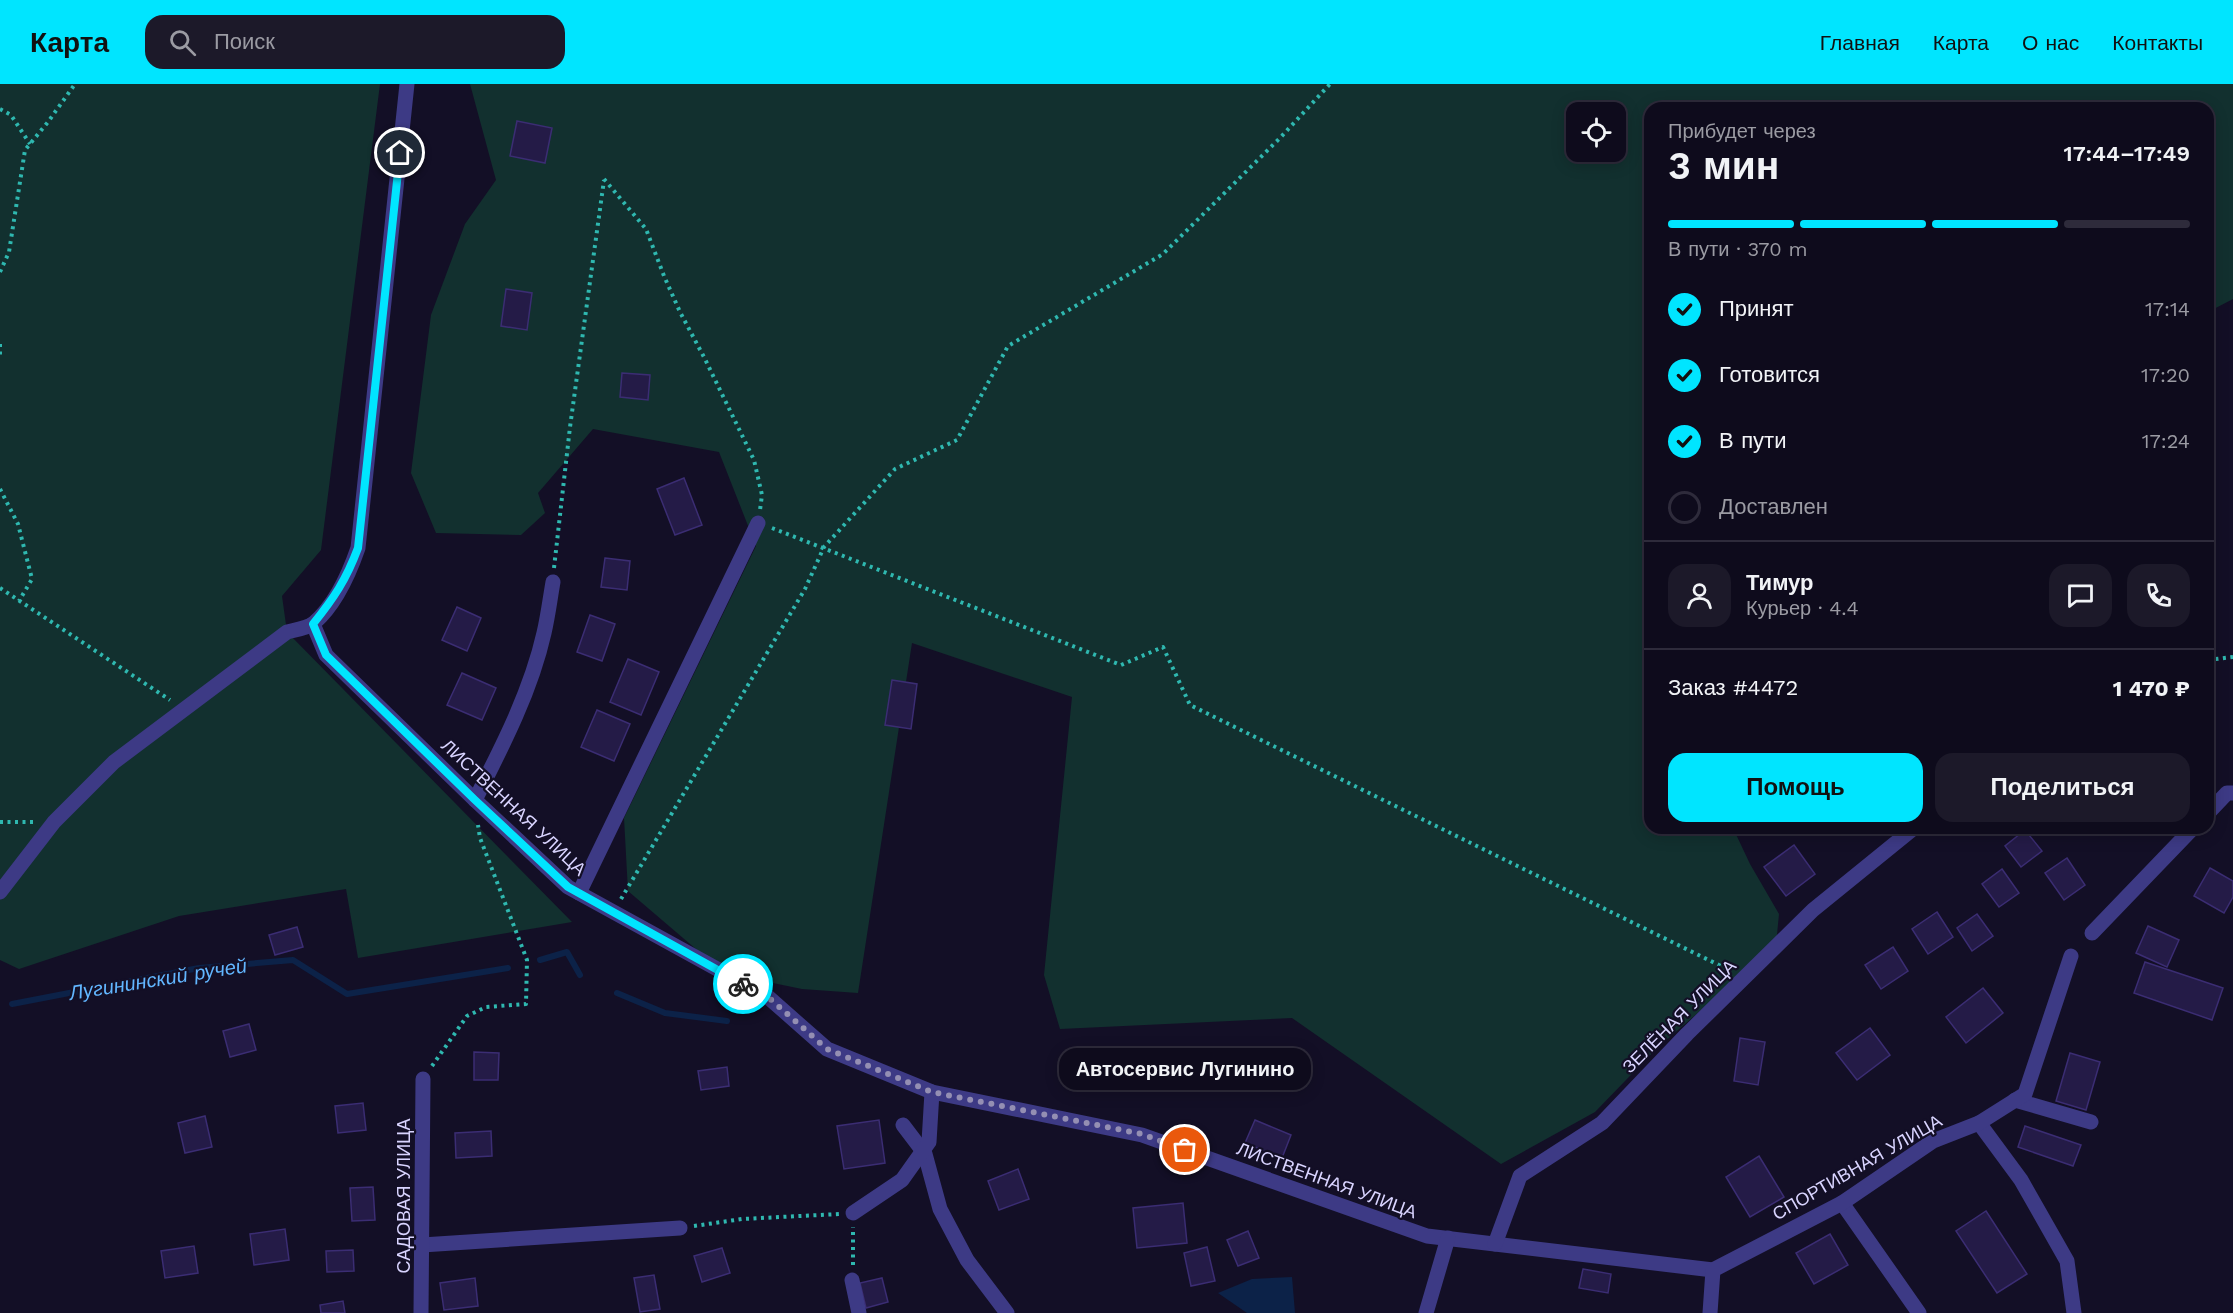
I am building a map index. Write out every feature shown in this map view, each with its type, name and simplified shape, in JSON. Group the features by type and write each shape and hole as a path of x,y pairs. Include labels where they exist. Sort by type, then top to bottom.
{"street":[{"path":"0,892 54,822 114,762 287,632 313,624 348,575 358,548 407,84"},
{"path":"579,893 758,523"},
{"path":"475,800 498,755 525,691 544,634 553,582"},
{"name":"ЛИСТВЕННАЯ УЛИЦА","path":"313,624 326,655 568,887 768,997 827,1049 932,1092 1142,1134 1427,1236 1469,1237 1495,1244 1713,1270"},
{"path":"2214,807 2228,793 2233,793"},
{"name":"ЗЕЛЁНАЯ УЛИЦА","path":"1495,1244 1520,1176 1602,1123 1744,977 1813,910 1907,834"},
{"path":"2092,933 2187,834"},
{"name":"СПОРТИВНАЯ УЛИЦА","path":"1713,1270 1842,1203 1933,1142 1979,1123 2025,1094 2070,956"},
{"name":"САДОВАЯ УЛИЦА","path":"422,1313 423,1079"},
{"path":"854,1213 902,1180 923,1150 928,1142 932,1092"},
{"path":"2014,1100 2091,1122"},
{"path":"1979,1123 2021,1180 2067,1261 2074,1313"},
{"path":"903,1125 923,1150 940,1209 967,1260 1007,1313"},
{"path":"1842,1203 1918,1313"},
{"path":"422,1245 680,1228"},
{"path":"1426,1313 1448,1238"},
{"path":"1710,1313 1713,1270"},
{"path":"852,1280 859,1313"}],"path":[{"path":"0,272 9,252 25,150 75,84"},
{"path":"613,912 805,589 824,547 895,469 957,440 1008,346 1162,254 1281,137 1330,84"},
{"path":"0,109 11,114 30,144"},
{"path":"553,582 571,415 604,179 646,229 680,312 754,460 762,495 758,523 1121,665 1163,647 1190,705 1744,977"},
{"path":"0,344 0,356"},
{"path":"0,489 18,524 32,579 19,600"},
{"path":"0,588 165,695 182,711"},
{"path":"2214,659 2233,657"},
{"path":"423,1079 466,1016 486,1007 526,1004 526,960 480,838 475,800"},
{"path":"0,822 54,822"},
{"path":"680,1228 742,1219 854,1213 852,1280"}],"green space":[{"path":"0,84 380,84 321,550 282,596 287,632 572,922 358,958 346,889 179,916 19,969 0,960"},
{"path":"470,84 2233,84 2233,299 2214,309 2214,102 1644,102 1644,834 1736,834 1779,914 1775,955 1722,992 1656,1049 1595,1112 1501,1164 1292,1018 1060,1029 1044,975 1072,697 912,643 858,993 802,989 724,973 628,891 624,818 756,546 719,452 593,429 538,493 545,513 521,535 436,533 411,473 431,315 465,224 496,180"}],"water":[{"path":"1292,1277 1295,1313 1247,1313 1218,1293 1252,1279"}],"building":[{"path":"517,121 552,128 545,163 510,156"},
{"path":"506,289 532,293 527,330 501,326"},
{"path":"622,373 650,375 648,400 620,397"},
{"path":"684,478 702,525 675,535 657,489"},
{"path":"605,558 630,561 627,590 601,587"},
{"path":"457,607 481,618 467,651 442,640"},
{"path":"590,615 615,624 602,661 577,652"},
{"path":"628,659 659,672 641,715 610,702"},
{"path":"462,673 496,688 482,720 447,705"},
{"path":"892,680 917,684 911,729 885,725"},
{"path":"597,710 630,724 614,761 581,747"},
{"path":"2020,834 2028,834 2042,851 2021,867 2005,846"},
{"path":"1794,845 1815,874 1786,896 1764,867"},
{"path":"2067,858 2085,885 2064,900 2045,873"},
{"path":"2210,868 2233,881 2233,897 2224,913 2194,896"},
{"path":"2002,869 2019,893 1999,907 1982,884"},
{"path":"1937,912 1953,937 1928,954 1912,929"},
{"path":"1977,914 1993,936 1972,951 1957,928"},
{"path":"2148,926 2179,940 2167,967 2136,953"},
{"path":"297,927 303,947 275,955 269,935"},
{"path":"1893,947 1908,971 1881,989 1865,965"},
{"path":"2145,962 2223,988 2212,1020 2134,993"},
{"path":"1983,988 2003,1013 1966,1043 1946,1017"},
{"path":"249,1024 256,1050 230,1057 223,1031"},
{"path":"1870,1028 1890,1055 1857,1080 1836,1053"},
{"path":"1740,1038 1765,1042 1758,1085 1734,1081"},
{"path":"474,1052 499,1053 498,1080 474,1080"},
{"path":"2070,1053 2100,1062 2086,1110 2056,1101"},
{"path":"727,1067 729,1086 701,1090 698,1071"},
{"path":"363,1103 366,1130 338,1133 335,1106"},
{"path":"205,1116 212,1147 185,1153 178,1123"},
{"path":"879,1120 885,1163 844,1169 837,1126"},
{"path":"1255,1120 1291,1135 1282,1158 1245,1143"},
{"path":"2025,1126 2081,1145 2073,1166 2018,1147"},
{"path":"491,1131 492,1156 456,1158 455,1133"},
{"path":"1759,1156 1784,1197 1750,1217 1726,1177"},
{"path":"1018,1169 1029,1199 999,1210 988,1181"},
{"path":"373,1187 375,1220 352,1221 350,1188"},
{"path":"1183,1203 1187,1243 1137,1248 1133,1208"},
{"path":"1986,1211 2027,1274 1997,1293 1956,1231"},
{"path":"285,1229 289,1260 254,1265 250,1234"},
{"path":"1248,1231 1259,1258 1238,1266 1227,1240"},
{"path":"1830,1234 1848,1265 1814,1284 1796,1253"},
{"path":"194,1246 198,1273 165,1278 161,1251"},
{"path":"1207,1247 1215,1281 1191,1286 1184,1253"},
{"path":"722,1248 730,1273 702,1282 694,1256"},
{"path":"353,1250 354,1271 327,1272 326,1251"},
{"path":"1583,1269 1611,1274 1608,1293 1579,1288"},
{"path":"654,1275 660,1309 640,1312 634,1278"},
{"path":"475,1278 478,1306 444,1310 440,1283"},
{"path":"882,1278 888,1302 866,1308 860,1283"},
{"path":"343,1301 345,1313 321,1313 320,1305"}],"waterway":[{"name":"Лугининский ручей","path":"540,960 567,952 580,975"},
{"name":"Лугининский ручей","path":"12,1004 199,968 293,960 347,994 508,968"},
{"name":"Лугининский ручей","path":"617,993 665,1013 727,1021"}],"way so far":[{"path":"743,984 768,997 827,1049 932,1092 1142,1134 1185,1150"}],"place":[{"name":"Автосервис Лугинино","path":"1185,1150"}],"route":[{"path":"400,153 358,548 348,575 313,624 326,655 568,887 743,984"}]}
